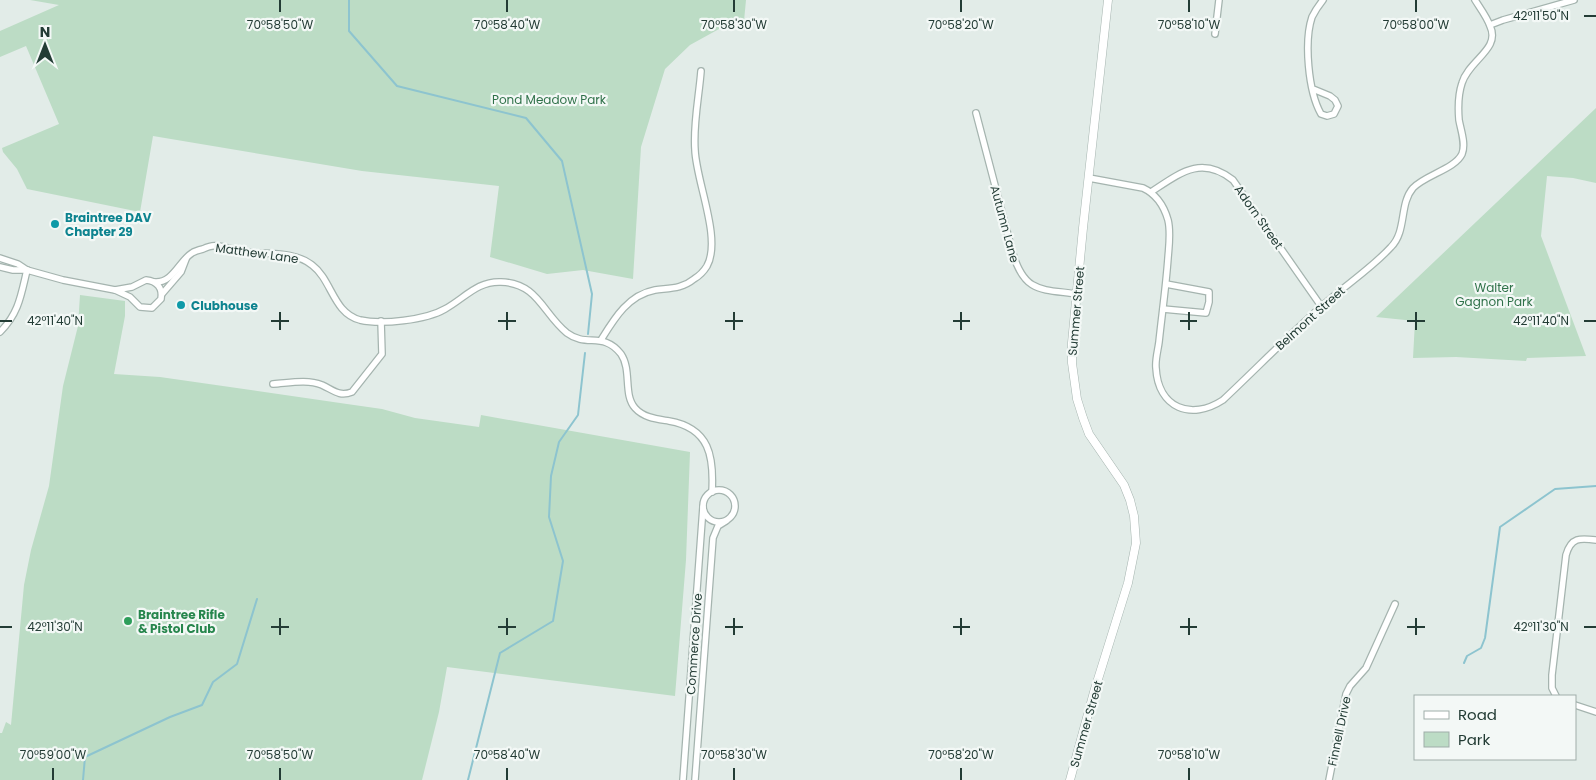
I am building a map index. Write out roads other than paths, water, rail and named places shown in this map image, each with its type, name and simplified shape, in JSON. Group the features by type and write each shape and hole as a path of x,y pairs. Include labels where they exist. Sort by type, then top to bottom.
{"street":[{"name":"Summer Street","path":"1070,780 1094,692 1128,583 1136,543 1134,516 1124,486 1089,434 1077,399 1072,363 1077,294 1108,0"},
{"path":"1215,34 1219,0"},
{"path":"1313,89 1335,100 1338,106 1334,114 1327,116 1321,114 1309,79 1310,27 1312,18 1323,0"},
{"path":"1475,0 1490,25 1574,0"},
{"name":"Belmont Street","path":"1151,192 1164,210 1169,228 1166,284 1155,367 1158,382 1164,395 1181,408 1202,411 1224,400 1322,306 1393,246 1401,231 1407,198 1412,190 1427,177 1457,162 1461,156 1463,146 1458,108 1459,93 1468,70 1489,48 1492,42 1490,25"},
{"path":"701,71 694,151 711,233 709,262 698,276 686,284 649,292 632,300 622,310 601,340 611,345 624,359 631,402 636,409 649,417 684,426 705,441 712,458 712,492"},
{"name":"Autumn Lane","path":"976,113 1017,269 1024,280 1038,288 1077,294"},
{"name":"Adorn Street","path":"1151,192 1178,174 1189,170 1213,168 1223,172 1233,180 1322,306"},
{"path":"1089,178 1143,188 1151,192"},
{"name":"Matthew Lane","path":"115,290 132,287 146,280 155,282 166,280 194,252 216,245 240,252 295,256 306,261 318,271 337,302 349,315 364,321 407,320 431,316 447,308 475,287 487,283 505,282 519,285 531,292 565,331 572,336 584,340 601,340"},
{"path":"0,258 18,264 27,270"},
{"path":"0,267 13,270 27,270 70,282 115,290 130,297 140,307 148,309 156,306 162,294 181,272 186,259"},
{"path":"0,332 16,312 27,270"},
{"path":"155,282 159,285 162,294"},
{"path":"1163,309 1206,313 1209,302 1209,292 1166,284"},
{"path":"273,384 309,382 321,385 339,394 352,392 382,354 382,321"},
{"path":"723,491 732,497 734,508 726,521 710,520 706,517 703,507 705,498 712,492 723,491"},
{"name":"Commerce Drive","path":"683,780 703,507"},
{"name":"Commerce Drive","path":"695,780 713,538 718,526 726,521"},
{"path":"1556,695 1552,688 1552,675 1568,546 1578,540 1596,540"},
{"name":"Finnell Drive","path":"1329,780 1346,694 1350,686 1366,668 1395,604"},
{"path":"1576,705 1596,712"}],"waterway":[{"path":"349,0 349,31 397,86 526,118 562,161 592,294 588,334"},
{"path":"468,780 500,653 553,621 563,561 549,517 551,476 559,442 578,415 585,353"},
{"path":"1464,663 1467,656 1481,648 1485,638 1500,527 1555,489 1596,486"},
{"path":"83,780 85,757 170,717 202,705 213,682 237,664 257,599"}],"place":[{"name":"Braintree DAV Chapter 29","path":"55,224"},
{"name":"Clubhouse","path":"181,305"},
{"name":"Braintree Rifle & Pistol Club","path":"128,621"}],"park label":[{"name":"Pond Meadow Park","path":"549,99"},
{"name":"Walter Gagnon Park","path":"1494,294"}]}
